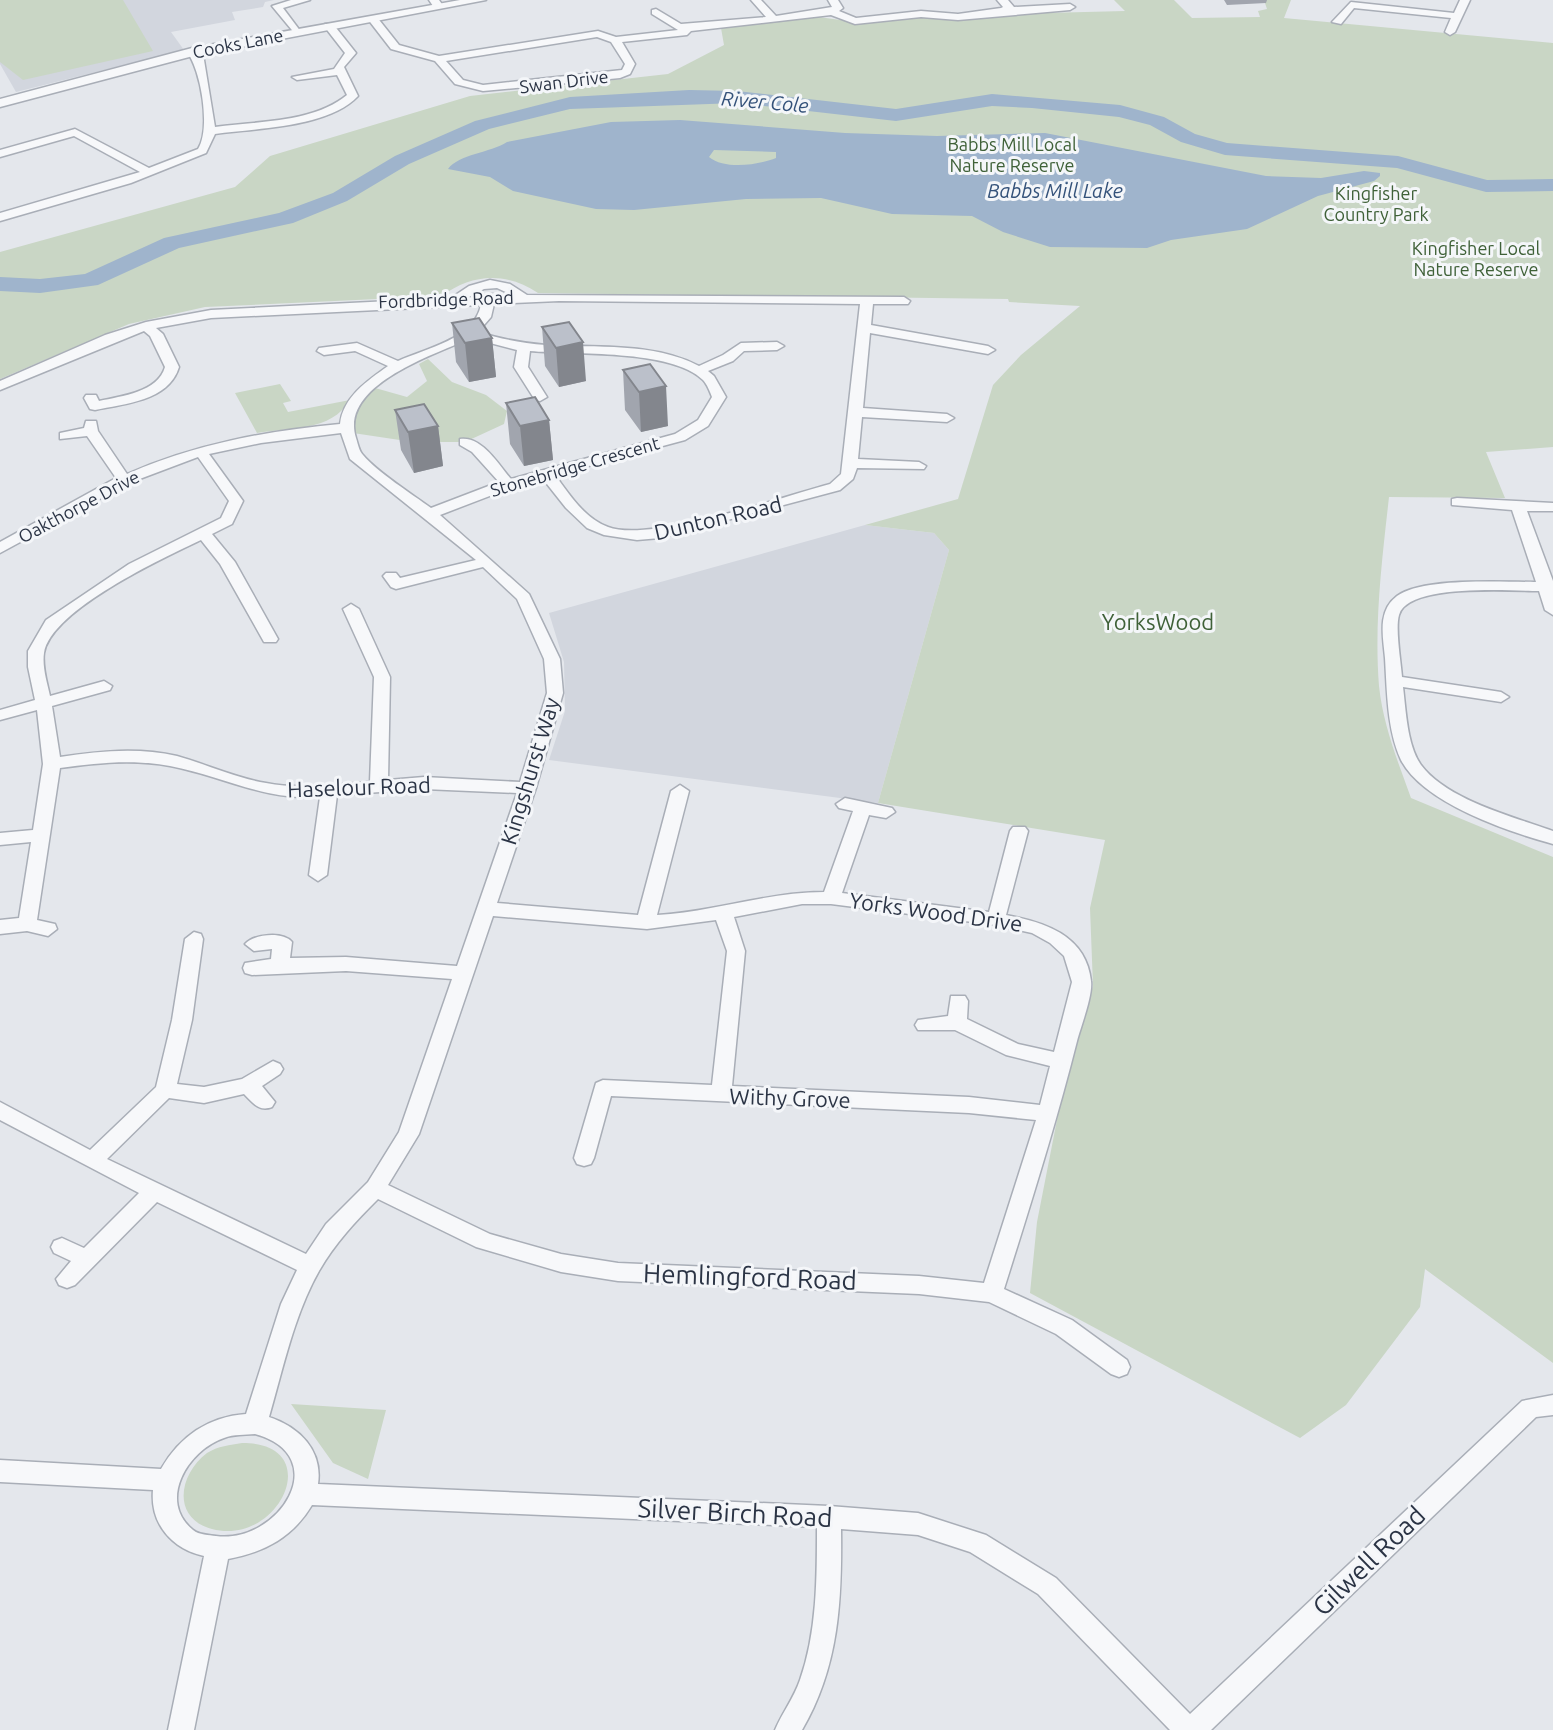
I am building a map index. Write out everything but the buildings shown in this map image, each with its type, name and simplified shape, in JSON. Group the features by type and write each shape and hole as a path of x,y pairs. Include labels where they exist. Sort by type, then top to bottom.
{"street":[{"path":"296,32 277,6 305,0"},
{"name":"Cooks Lane","path":"0,103 72,81 192,52 436,3 480,0"},
{"path":"832,12 838,8 833,0"},
{"path":"1450,32 1465,0"},
{"path":"752,1 772,17"},
{"path":"1337,22 1352,2 1457,16"},
{"path":"665,14 683,28 734,26 772,17 832,12 855,21 936,12 958,17 1003,6 1058,10 1070,7"},
{"name":"Swan Drive","path":"372,18 395,47 439,59 591,34 615,40 632,73 492,89 464,85 439,59"},
{"path":"329,26 351,53 340,71"},
{"path":"615,40 698,32"},
{"path":"0,217 150,173 202,151 209,144 211,131 199,60 192,52"},
{"path":"297,77 340,71"},
{"path":"211,131 340,107 353,96 340,71"},
{"path":"0,154 75,132 150,173"},
{"path":"457,299 482,284 500,284 522,297"},
{"name":"Fordbridge Road","path":"0,386 146,326 197,315 522,297 643,295 904,301"},
{"path":"346,428 348,412 356,398 398,366 470,334 485,317 489,298"},
{"path":"867,300 851,463 919,466"},
{"path":"91,398 95,406 142,396 169,377 172,367 156,334 146,326"},
{"path":"865,328 988,350"},
{"path":"969,345 985,333"},
{"path":"470,334 524,347 643,355 702,369 728,358 741,347 777,346"},
{"path":"324,351 357,347 398,366"},
{"path":"524,347 521,367 540,397"},
{"name":"Stonebridge Crescent","path":"430,514 508,484 644,450 680,437 703,423 719,397 717,384 702,369"},
{"path":"856,412 947,418"},
{"path":"65,436 91,427 124,480"},
{"name":"Oakthorpe Drive","path":"0,548 124,480 201,452 294,432 346,428"},
{"name":"Kingshurst Way","path":"255,1424 292,1304 310,1266 334,1230 375,1188 409,1134 487,909 555,693 555,673 524,597 430,514 355,456 346,428"},
{"path":"465,442 477,449 508,484"},
{"path":"27,924 39,835 48,806 52,764 36,651 52,623 134,567 227,521 236,501 201,452"},
{"name":"Dunton Road","path":"547,474 582,522 606,532 631,537 660,534 819,494 835,487 848,476 851,463"},
{"path":"1457,502 1553,507"},
{"path":"1518,506 1548,586 1553,610"},
{"path":"204,534 227,562 270,639"},
{"path":"391,576 396,584 487,562"},
{"path":"1548,586 1431,591 1410,596 1396,604 1390,617 1403,740 1413,767 1433,786 1553,838"},
{"path":"351,609 382,677 379,785"},
{"path":"1396,681 1501,697"},
{"path":"0,715 104,686"},
{"name":"Haselour Road","path":"52,764 105,756 136,756 173,761 265,789 329,792 424,783 527,788"},
{"path":"647,922 649,901 680,791"},
{"path":"318,875 329,792"},
{"path":"831,898 854,806 886,812"},
{"path":"996,919 1019,831"},
{"path":"0,839 39,835"},
{"name":"Yorks Wood Drive","path":"487,909 647,922 683,920 802,898 831,898 996,919 1037,927 1057,938 1072,953 1082,982 1048,1114 992,1293"},
{"path":"721,1095 736,971 736,951 723,912"},
{"path":"0,927 27,924 48,929"},
{"path":"92,1161 165,1090 182,1020 194,939"},
{"path":"254,944 283,942 279,965"},
{"path":"252,968 346,964 465,973"},
{"path":"957,1023 958,1001"},
{"path":"925,1025 957,1023 1013,1050 1062,1061"},
{"path":"165,1090 204,1095 248,1085 273,1069"},
{"path":"248,1085 265,1102"},
{"name":"Withy Grove","path":"584,1158 603,1088 969,1105 1048,1114"},
{"path":"0,1110 92,1161 310,1266"},
{"name":"Hemlingford Road","path":"375,1188 484,1241 561,1263 618,1272 919,1285 992,1293 1064,1327 1119,1367"},
{"path":"67,1279 155,1191"},
{"path":"62,1247 87,1259"},
{"name":"Gilwell Road","path":"1190,1730 1530,1408 1553,1405"},
{"path":"255,1424 288,1435 306,1460 305,1494 293,1517 272,1535 246,1547 218,1550 185,1539 166,1513 167,1480 187,1450 219,1429 255,1424"},
{"path":"0,1471 167,1480"},
{"name":"Silver Birch Road","path":"305,1494 829,1517 918,1524 977,1543 1047,1586 1190,1730"},
{"path":"788,1730 813,1683 828,1623 829,1517"},
{"path":"181,1730 218,1550"}],"shaded area":[{"path":"0,0 274,0 265,2 263,7 232,12 235,20 171,32 184,50 16,92 0,64"},
{"path":"865,525 934,533 949,550 878,803 549,760 565,711 564,662 549,613"}],"green space":[{"path":"0,0 123,0 153,51 23,80 0,62"},
{"path":"1114,0 1174,0 1192,18 1260,17 1258,11 1267,9 1264,0 1291,0 1284,18 1553,43 1553,447 1486,452 1505,498 1389,497 1377,639 1384,715 1411,798 1553,857 1553,1363 1425,1269 1420,1307 1346,1405 1300,1438 1030,1293 1037,1222 1065,1079 1093,986 1090,908 1105,840 878,803 949,550 934,533 865,525 958,499 993,385 1021,355 1080,306 1009,302 1008,299 538,293 514,281 490,278 465,283 442,296 205,307 129,324 0,379 0,252 235,187 270,156 470,96 668,74 724,45 721,28 804,15 855,22 925,16 1125,11"},
{"path":"428,359 452,382 486,395 507,411 504,424 465,442 413,442 353,433 348,412 368,386 407,397 427,381 419,364"},
{"path":"280,384 291,401 283,403 288,412 350,400 332,418 321,423 257,433 235,393"},
{"path":"291,1404 386,1410 368,1479 333,1463"},
{"path":"242,1443 268,1447 283,1459 288,1475 284,1493 274,1510 257,1523 236,1530 212,1529 190,1515 185,1506 185,1483 197,1462 207,1453"}],"water":[{"name":"Babbs Mill Lake","path":"680,120 845,133 937,136 1045,133 1266,176 1321,178 1364,171 1380,173 1380,176 1374,181 1318,196 1247,229 1171,240 1147,248 1050,247 1003,232 972,216 892,214 821,198 746,199 634,210 596,209 513,191 490,177 448,169 459,160 507,142 611,122","holes":["714,150 776,152 776,158 742,165 724,164 709,157"]}],"waterway":[{"name":"River Cole","path":"0,284 40,286 90,280 172,243 285,218 340,197 402,160 482,125 570,103 689,96 737,97 811,108 896,115 992,100 1032,102 1120,111 1157,121 1188,138 1225,149 1398,162 1486,186 1553,185"}],"park label":[{"name":"Babbs Mill Local Nature Reserve","path":"1012,155"},
{"name":"Kingfisher Country Park","path":"1376,204"},
{"name":"Kingfisher Local Nature Reserve","path":"1476,259"},
{"name":"YorksWood","path":"1158,622"}]}
